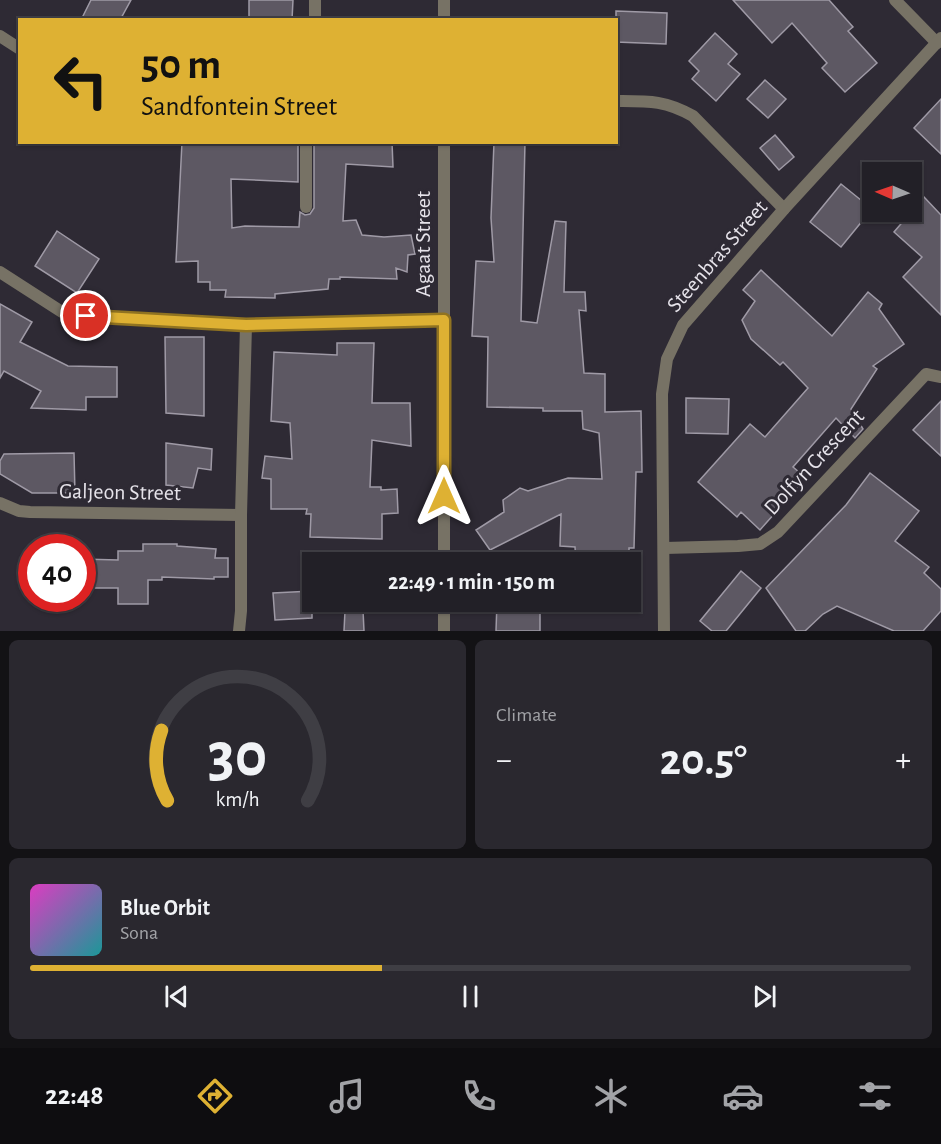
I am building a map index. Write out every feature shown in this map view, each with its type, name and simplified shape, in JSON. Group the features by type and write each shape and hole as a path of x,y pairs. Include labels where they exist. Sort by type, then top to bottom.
{"street":[{"path":"315,0 315,18"},
{"path":"444,0 444,18"},
{"path":"895,0 939,40"},
{"path":"0,36 18,47"},
{"name":"Steenbras Street","path":"664,631 662,394 667,359 683,325 784,209 939,40"},
{"path":"618,101 656,102 675,106 693,116 784,209"},
{"path":"306,144 306,207"},
{"name":"Agaat Street","path":"444,144 444,552"},
{"path":"0,272 62,312 86,316 246,325 444,320"},
{"path":"239,631 246,325"},
{"name":"Dolfyn Crescent","path":"664,548 760,544 778,532 926,374 941,377"},
{"name":"Galjeon Street","path":"0,503 19,511 30,512 241,515"},
{"path":"444,612 444,631"}],"building":[{"path":"91,0 131,0 121,18 82,18"},
{"path":"249,0 293,0 292,18 249,18"},
{"path":"733,0 829,0 853,27 848,31 877,63 845,92 822,68 827,63 792,23 772,43"},
{"path":"616,11 667,13 666,44 618,42 618,18 616,18"},
{"path":"715,33 737,54 728,64 740,74 716,101 692,79 699,71 689,61"},
{"path":"765,80 786,99 768,118 747,99"},
{"path":"941,99 941,154 914,128"},
{"path":"775,135 794,157 779,170 760,148"},
{"path":"182,144 298,144 298,182 231,179 232,228 245,226 299,227 300,212 305,215 310,214 314,208 314,144 392,144 393,167 346,164 343,221 356,220 362,235 384,237 411,235 415,254 408,255 407,272 396,268 397,279 340,277 340,279 329,279 328,289 275,294 275,298 225,297 226,290 210,290 210,282 198,282 198,261 176,262"},
{"path":"494,144 525,144 521,321 537,323 555,221 566,222 564,292 585,292 586,311 579,310 584,373 605,374 605,412 641,411 642,472 636,472 634,548 629,548 629,552 575,552 575,547 560,546 561,514 490,550 476,530 504,512 503,500 520,488 528,491 568,478 602,479 599,433 583,429 582,411 487,407 488,337 472,336 476,261 494,262 491,218"},
{"path":"841,184 862,201 862,221 841,247 810,222"},
{"path":"924,197 941,215 941,315 903,277 922,257 894,232 903,222 922,222 922,199"},
{"path":"57,231 99,259 77,293 35,266"},
{"path":"761,270 832,336 868,292 882,304 879,309 904,344 873,366 877,369 851,409 863,429 855,438 836,418 793,467 806,478 760,530 741,512 737,517 698,482 750,424 765,437 808,388 783,362 780,365 751,339 742,320 755,301 743,290"},
{"path":"0,304 32,322 20,342 68,366 117,367 117,397 86,397 86,410 31,408 41,391 4,371 0,378"},
{"path":"165,337 204,337 204,416 166,413"},
{"path":"337,343 374,343 372,403 410,403 411,446 372,440 370,487 381,487 381,490 397,489 398,513 382,514 382,539 310,537 311,514 306,514 307,509 271,509 271,479 262,478 265,456 292,459 290,423 271,421 274,352 337,355"},
{"path":"686,398 729,399 728,434 686,433"},
{"path":"941,401 941,456 913,430"},
{"path":"166,443 212,449 211,470 198,468 193,488 166,485"},
{"path":"74,453 75,493 32,493 0,474 0,461 4,454"},
{"path":"870,473 919,511 895,541 929,567 924,573 941,589 941,611 923,631 894,631 837,606 823,614 805,631 796,631 766,588 846,505"},
{"path":"143,544 177,544 177,546 216,549 215,558 228,558 228,577 214,577 214,579 162,577 162,580 148,580 148,604 118,604 118,588 96,588 96,559 118,560 118,551 143,551"},
{"path":"741,571 761,588 726,631 712,631 700,621"},
{"path":"302,592 302,612 312,612 312,618 275,620 273,593"},
{"path":"345,612 363,612 364,631 344,631"},
{"path":"497,612 540,612 540,631 496,631"}],"route":[{"path":"86,316 246,325 444,320 444,496"}]}
